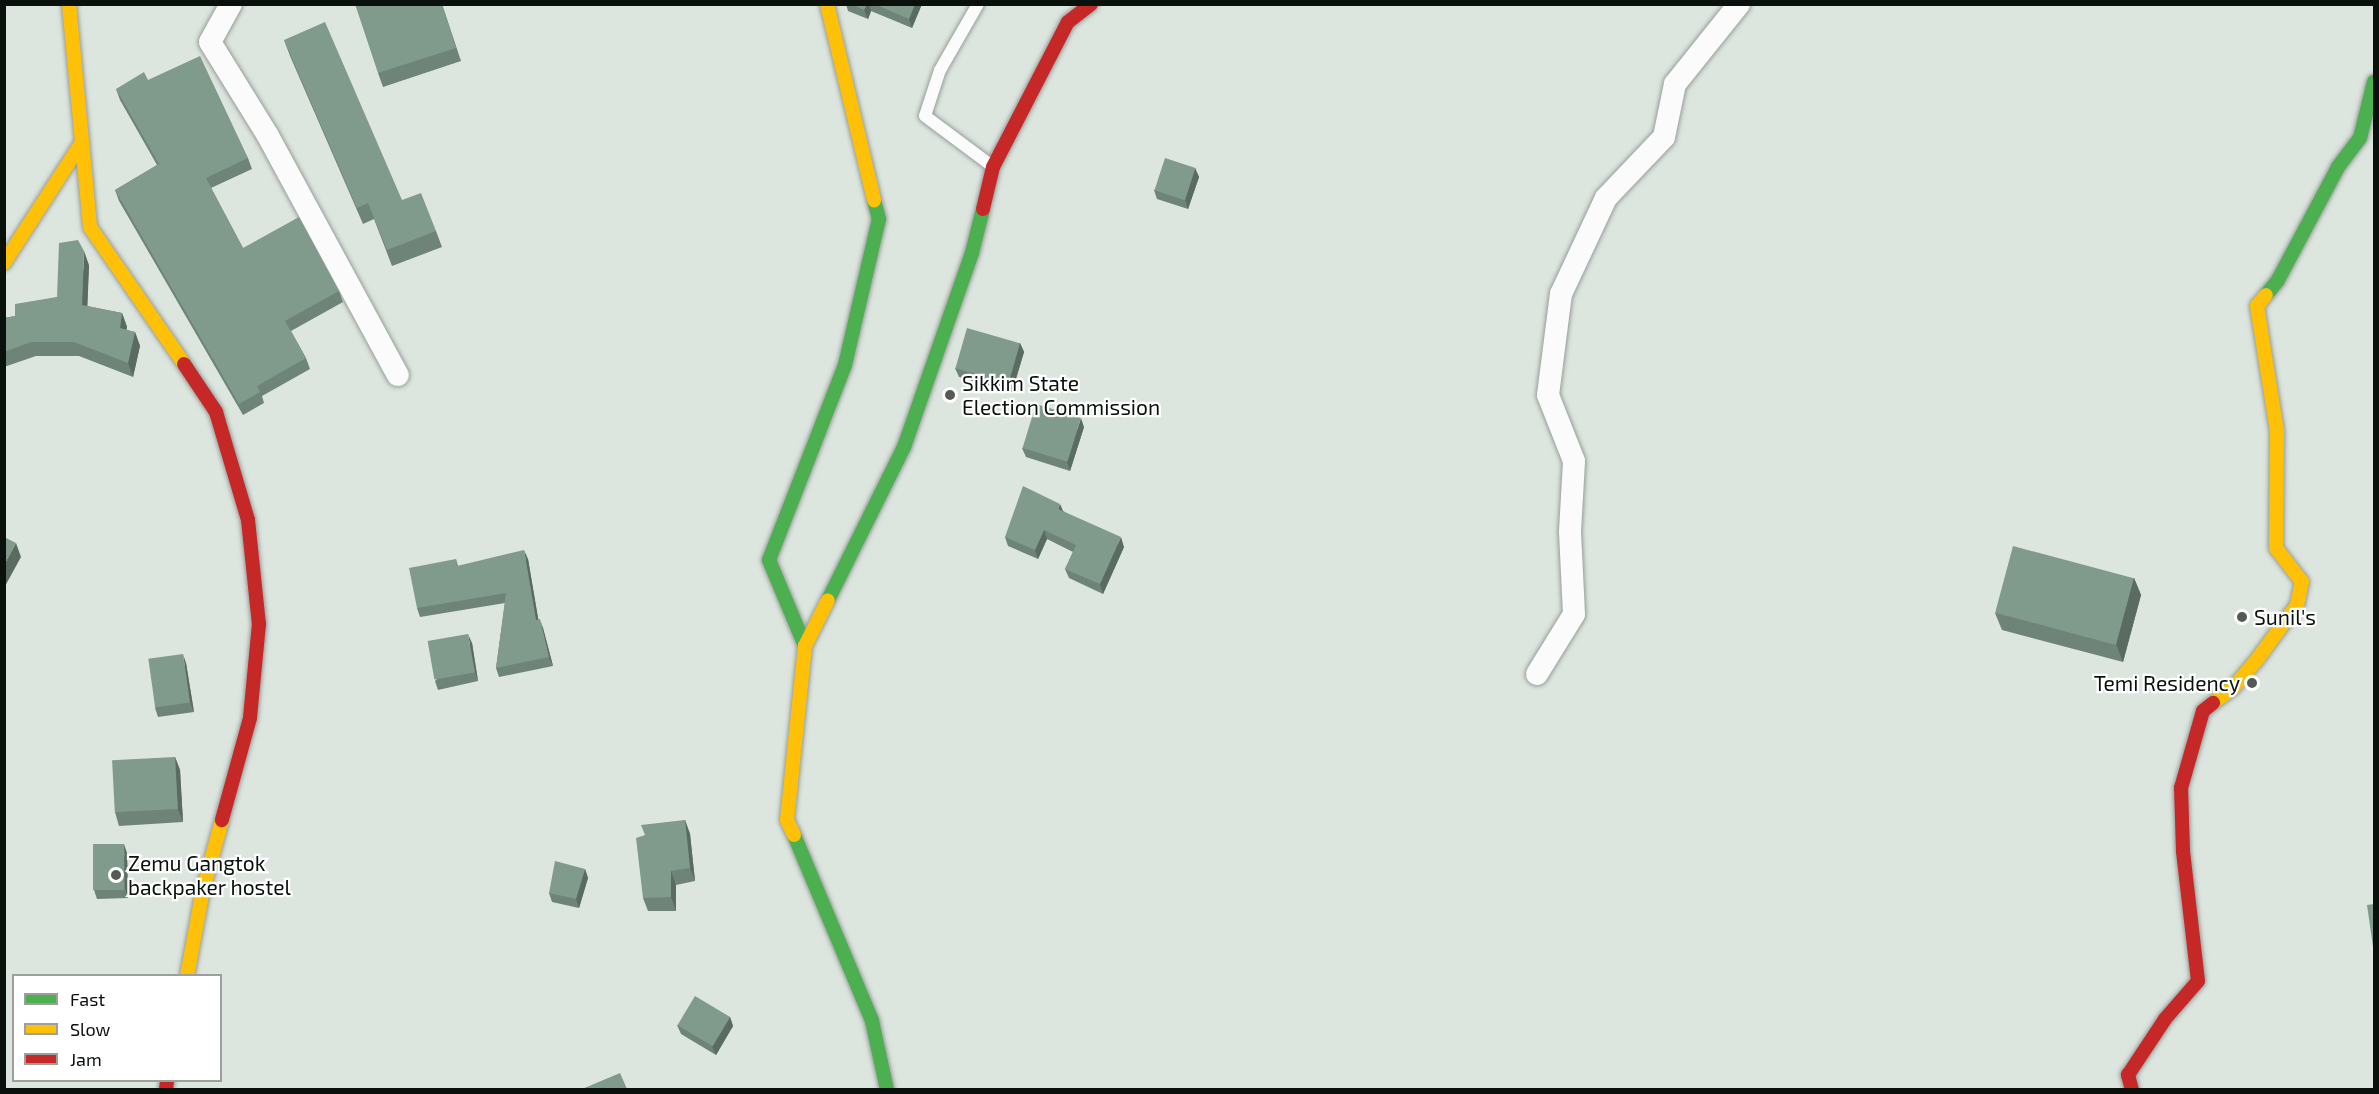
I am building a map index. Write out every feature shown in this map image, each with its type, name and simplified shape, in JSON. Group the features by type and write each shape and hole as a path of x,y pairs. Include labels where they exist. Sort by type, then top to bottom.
{"main road":[{"path":"69,4 80,145 90,227 216,412 248,520 259,624 250,718 203,890 187,974"},
{"path":"805,646 769,560 845,365 879,219 827,4"},
{"path":"887,1089 872,1021 787,820 805,646 904,447 972,252 993,166 1068,22 1091,4"},
{"path":"2132,1089 2128,1075 2165,1019 2198,981 2183,851 2181,788 2188,754 2203,711 2233,688 2256,661 2297,605 2302,582 2276,548 2277,431 2257,306 2278,280 2338,167 2367,146 2374,82"},
{"path":"4,263 80,145"}],"street":[{"path":"231,4 210,42 268,136 398,375"},
{"path":"1537,674 1574,614 1570,531 1574,461 1548,395 1561,294 1606,198 1664,137 1675,84 1739,4"}],"lane":[{"path":"978,4 940,70 925,116 993,166"}],"building":[{"path":"355,4 442,4 456,48 378,73"},
{"path":"852,4 867,4 864,10"},
{"path":"874,4 915,4 909,19"},
{"path":"325,22 402,200 421,193 436,231 387,250 368,203 357,208 284,40"},
{"path":"200,56 248,158 206,178 243,248 299,217 339,291 285,321 306,358 257,386 260,392 239,404 115,190 159,164 116,89 144,72 148,80"},
{"path":"1165,158 1195,168 1185,200 1154,190"},
{"path":"78,240 84,251 82,305 122,313 120,328 135,332 128,363 74,342 31,342 4,352 4,318 15,316 15,304 57,297 59,243"},
{"path":"967,328 1020,343 1008,384 955,368"},
{"path":"1036,404 1081,418 1067,462 1023,448"},
{"path":"1023,486 1060,504 1058,509 1121,537 1100,584 1065,569 1076,545 1044,530 1035,550 1005,537"},
{"path":"4,537 16,543 4,565"},
{"path":"2013,546 2134,578 2116,645 1995,613"},
{"path":"524,550 536,620 540,619 549,657 496,668 506,593 417,608 409,568 456,559 457,566"},
{"path":"468,634 475,672 434,680 428,641"},
{"path":"183,654 190,703 155,707 148,659"},
{"path":"175,757 178,809 115,812 112,760"},
{"path":"685,820 690,868 671,871 671,897 643,898 636,838 645,835 641,825"},
{"path":"93,844 124,844 124,890 93,890"},
{"path":"555,861 585,869 576,899 549,893"},
{"path":"2374,904 2374,954 2367,905"},
{"path":"695,996 730,1017 713,1046 677,1025"},
{"path":"620,1073 627,1089 582,1089"}],"traffic: fast":[{"path":"2266,295 2278,280 2338,167 2360,138 2374,82"},
{"path":"805,646 769,560 845,365 879,219 874,200"},
{"path":"828,600 904,447 972,253 983,209"},
{"path":"794,835 872,1021 887,1090"}],"traffic: slow":[{"path":"69,4 90,227 184,364"},
{"path":"827,4 874,200"},
{"path":"4,263 80,145"},
{"path":"2213,703 2233,688 2256,661 2297,605 2302,582 2276,548 2277,431 2257,306 2266,295"},
{"path":"794,835 787,820 805,646 828,600"},
{"path":"187,974 203,890 222,820"}],"traffic: jam":[{"path":"983,209 993,167 1068,22 1091,4"},
{"path":"184,364 216,412 248,520 259,624 250,718 222,820"},
{"path":"2132,1090 2128,1075 2165,1019 2198,981 2183,851 2181,788 2203,711 2213,703"},
{"path":"166,1090 167,1082"}],"place":[{"name":"Sikkim State Election Commission","path":"950,395"},
{"name":"Sunil's","path":"2242,617"},
{"name":"Temi Residency","path":"2252,683"},
{"name":"Zemu Gangtok backpaker hostel","path":"116,875"}]}
